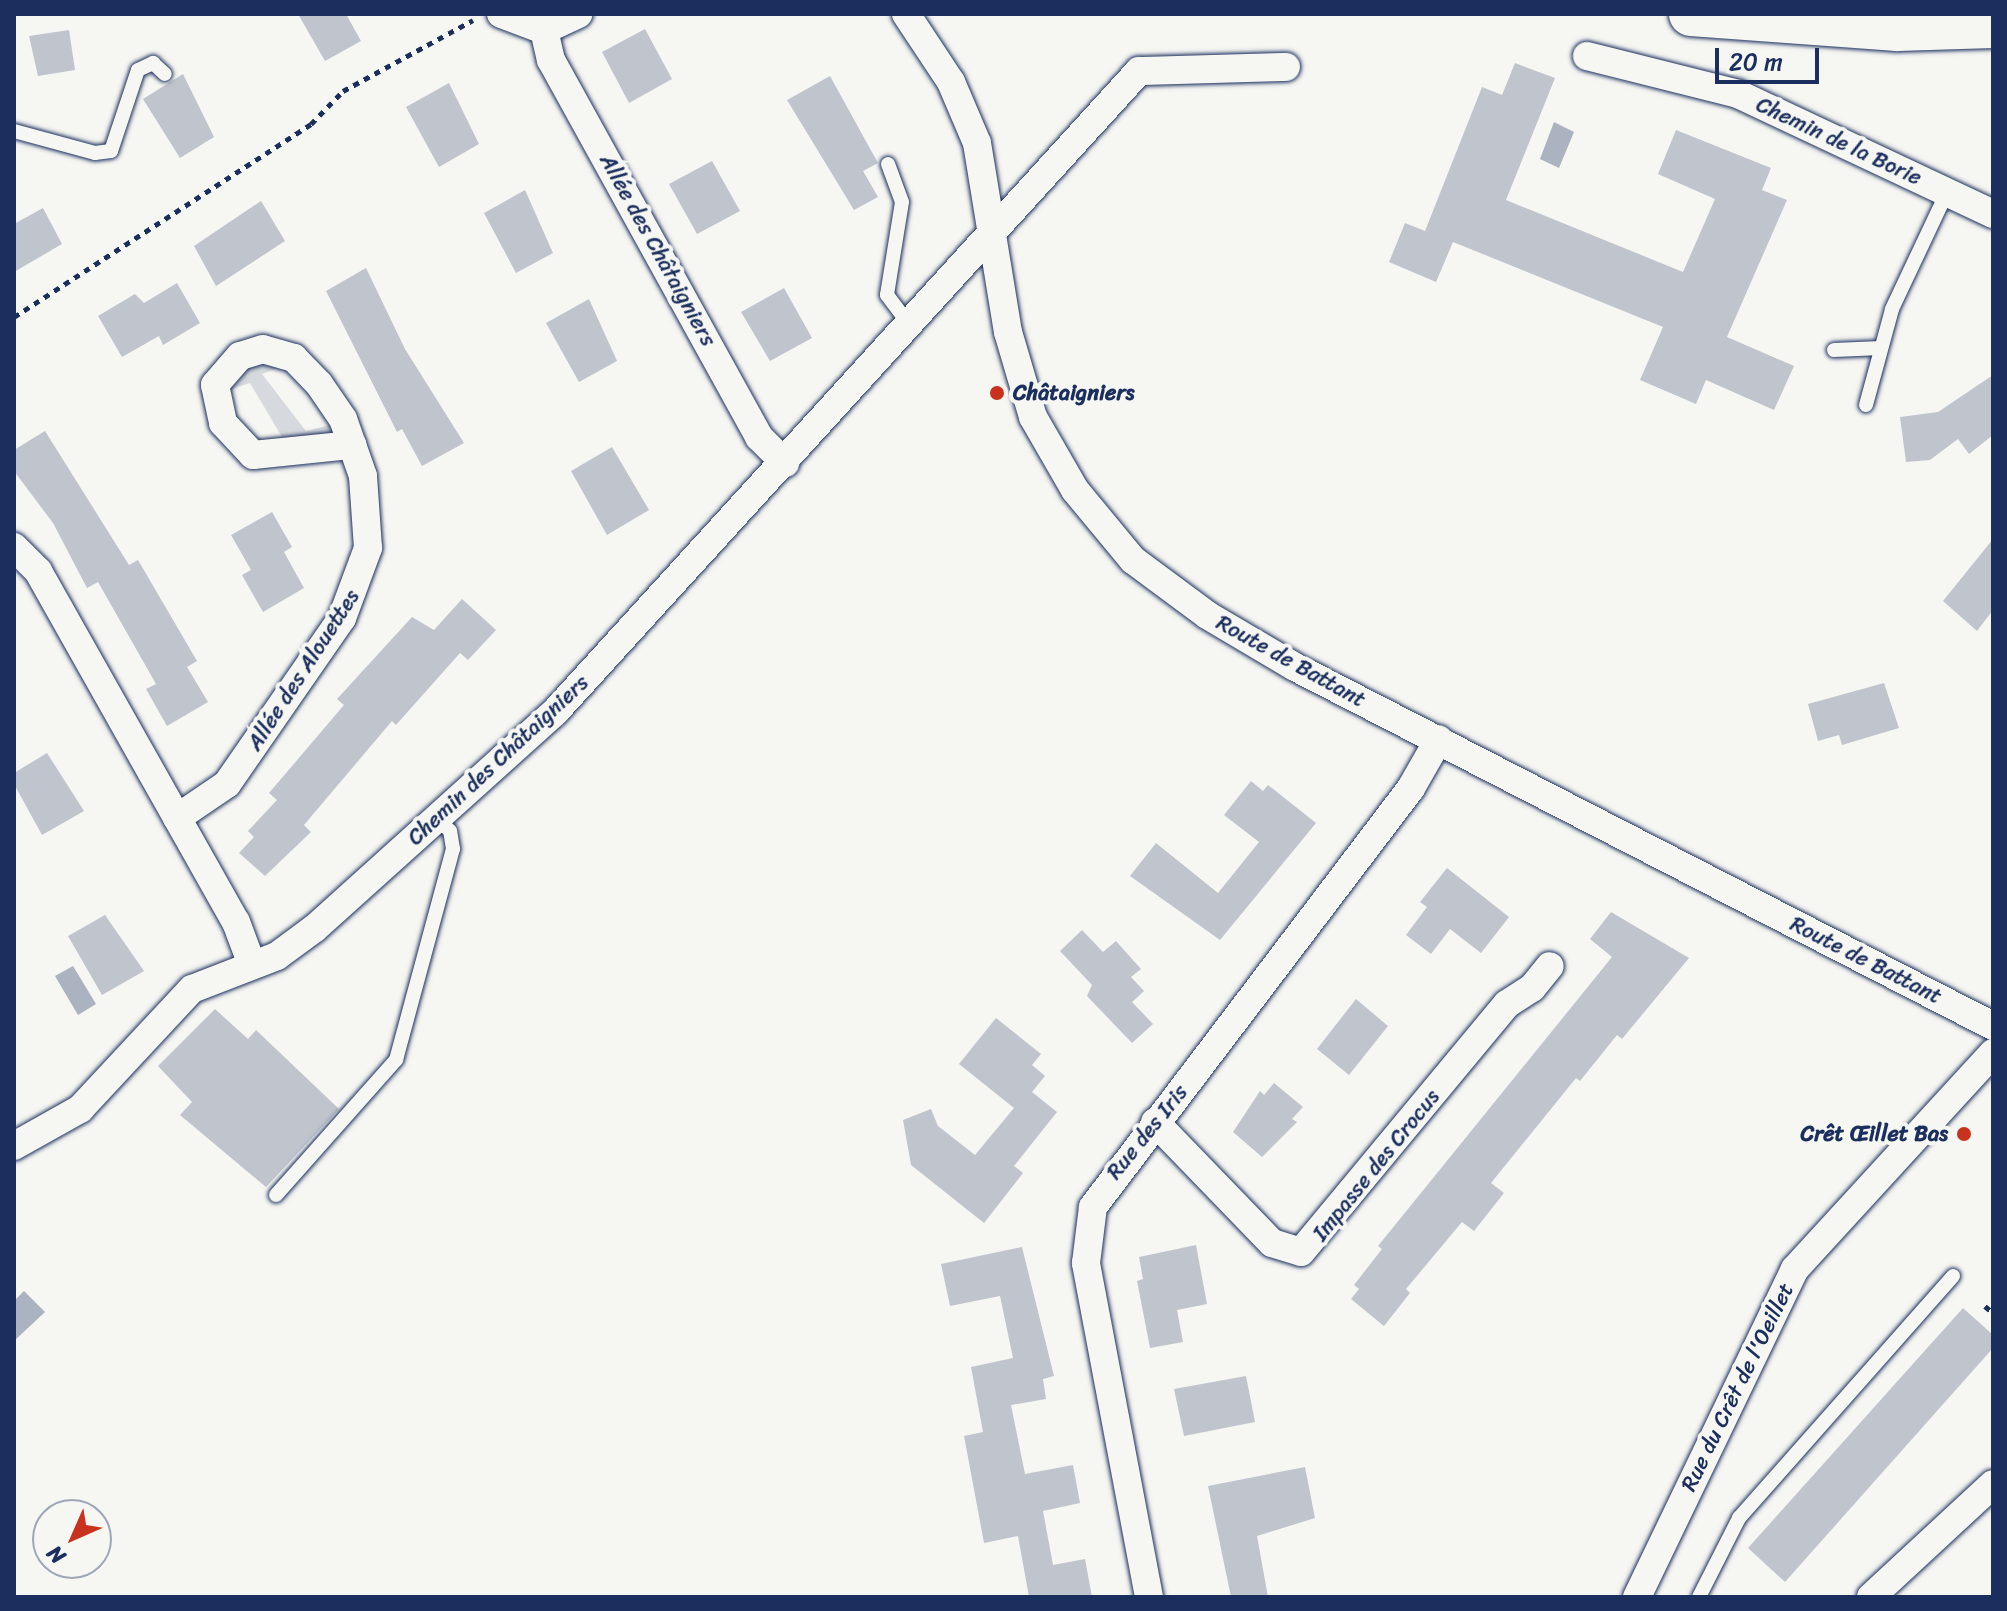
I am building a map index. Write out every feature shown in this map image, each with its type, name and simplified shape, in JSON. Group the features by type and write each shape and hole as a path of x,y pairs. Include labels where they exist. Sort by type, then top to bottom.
{"highway":[{"path":"1691,14 1897,29 1993,26"}],"street":[{"path":"501,14 544,30 578,14"},
{"name":"Route de Battant","path":"906,14 951,82 977,143 1008,332 1033,417 1075,490 1133,560 1207,615 1295,667 1993,1026"},
{"name":"Allée des Châtaigniers","path":"544,30 551,60 759,437 785,463"},
{"name":"Chemin de la Borie","path":"1587,56 1738,94 1993,214"},
{"name":"Chemin des Châtaigniers","path":"14,1146 80,1109 192,989 295,944 555,712 1139,71 1286,67"},
{"name":"Allée des Alouettes","path":"177,818 227,784 360,582 370,509 352,445 319,384 280,350 240,356 215,385 223,423 253,455 352,445"},
{"path":"14,547 38,571 236,922 252,965"},
{"name":"Rue des Iris","path":"1149,1597 1086,1263 1093,1207 1411,788 1439,739"},
{"name":"Impasse des Crocus","path":"1155,1122 1272,1243 1301,1252 1507,1004 1532,988 1550,966"},
{"name":"Rue du Crêt de l'Oeillet","path":"1637,1597 1795,1269 1993,1053"},
{"path":"1871,1597 1993,1484"}],"lane":[{"path":"14,131 95,153 111,151 138,70 153,63 165,74"},
{"path":"888,164 902,202 887,295 909,324"},
{"path":"1866,405 1881,348 1947,192"},
{"path":"1834,350 1881,348"},
{"path":"276,1195 396,1060 453,849 450,831 437,818"},
{"path":"1699,1597 1739,1518 1953,1276"}],"path":[{"path":"14,317 311,124 343,91 484,14"},
{"path":"1985,1306 1993,1313"}],"shaded area":[{"path":"1554,122 1574,132 1559,168 1540,159"},
{"path":"266,362 283,366 262,374 306,431 330,425 328,435 260,443 282,437 250,383 228,390 244,368"},
{"path":"73,966 96,1004 78,1015 55,976"},
{"path":"24,1291 45,1312 14,1341 14,1301"}],"building":[{"path":"298,14 346,14 361,41 325,61"},
{"path":"645,29 672,79 629,103 602,52"},
{"path":"69,30 75,70 38,76 29,36"},
{"path":"1515,63 1555,78 1506,200 1683,272 1715,199 1658,174 1676,130 1771,168 1762,190 1787,200 1727,337 1794,366 1774,410 1706,380 1696,404 1640,380 1663,327 1453,242 1436,282 1389,262 1405,223 1425,231 1482,87 1502,95"},
{"path":"183,74 214,137 180,158 143,99"},
{"path":"830,76 878,163 863,171 878,197 854,210 787,100"},
{"path":"449,83 479,144 439,167 406,107"},
{"path":"712,161 740,211 697,234 669,184"},
{"path":"525,190 553,253 516,273 484,213"},
{"path":"261,201 285,241 216,286 194,246"},
{"path":"43,208 62,244 14,272 14,224"},
{"path":"366,268 405,349 464,443 422,466 402,429 397,432 326,291"},
{"path":"177,283 200,323 163,345 159,336 122,357 98,316 135,294 144,303"},
{"path":"784,288 812,338 770,361 741,312"},
{"path":"589,299 617,361 579,382 546,323"},
{"path":"1993,375 1993,435 1969,454 1958,439 1930,460 1906,462 1900,417 1938,412"},
{"path":"45,431 129,565 138,560 197,661 187,667 208,702 167,726 146,689 156,684 98,582 87,588 53,523 14,471 14,450"},
{"path":"612,447 649,510 607,535 571,471"},
{"path":"272,512 292,547 284,552 304,588 263,612 242,575 251,570 231,535"},
{"path":"1993,539 1993,610 1977,631 1943,601"},
{"path":"462,599 496,630 468,660 460,653 396,725 392,721 304,825 311,832 265,876 239,853 254,837 248,831 277,800 269,793 344,705 337,699 412,617 434,630"},
{"path":"1884,683 1899,728 1842,745 1839,735 1818,741 1808,704"},
{"path":"47,753 84,811 42,835 14,784 14,773"},
{"path":"1251,781 1263,791 1268,785 1316,823 1220,940 1130,876 1156,843 1218,893 1259,842 1224,815"},
{"path":"1447,868 1509,917 1481,953 1450,929 1431,954 1406,935 1427,907 1420,902"},
{"path":"1611,912 1689,958 1622,1039 1617,1035 1580,1081 1576,1078 1491,1183 1504,1193 1474,1231 1462,1222 1406,1289 1410,1293 1384,1326 1351,1299 1359,1289 1354,1285 1382,1249 1378,1246 1612,957 1590,939"},
{"path":"105,915 144,971 102,995 68,936"},
{"path":"1082,930 1103,952 1116,941 1141,969 1131,977 1144,991 1132,1002 1153,1024 1132,1043 1087,996 1092,985 1060,951"},
{"path":"1356,999 1388,1026 1349,1075 1317,1049"},
{"path":"215,1009 248,1039 256,1030 339,1109 266,1187 180,1115 192,1102 158,1066"},
{"path":"996,1018 1041,1054 1032,1065 1045,1076 1032,1092 1057,1112 1014,1166 1023,1173 984,1223 911,1165 903,1120 931,1109 938,1126 975,1155 1014,1108 959,1064"},
{"path":"1274,1083 1303,1107 1292,1119 1297,1122 1262,1157 1233,1132 1260,1091 1264,1095"},
{"path":"1196,1245 1207,1304 1177,1310 1183,1342 1150,1348 1137,1281 1143,1279 1139,1257"},
{"path":"1022,1247 1054,1376 1043,1379 1046,1399 1011,1405 1025,1474 1073,1465 1080,1503 1043,1511 1053,1565 1085,1559 1092,1597 1029,1597 1018,1536 984,1543 964,1436 983,1432 971,1367 1013,1358 1000,1296 950,1306 941,1264"},
{"path":"1963,1308 1993,1335 1993,1348 1785,1582 1748,1548"},
{"path":"1246,1376 1255,1422 1184,1436 1174,1389"},
{"path":"1305,1467 1315,1518 1257,1536 1268,1597 1231,1597 1208,1486"}],"place":[{"name":"Châtaigniers","path":"997,393"},
{"name":"Crêt Œillet Bas","path":"1964,1134"}]}
